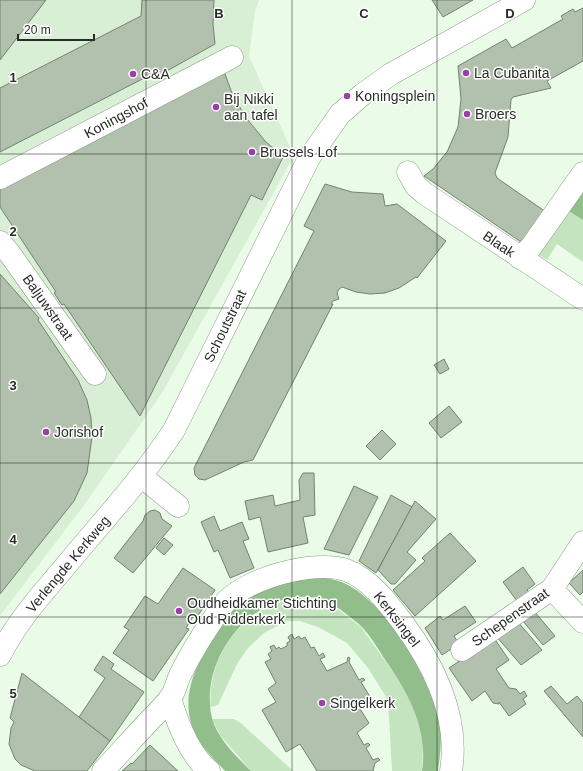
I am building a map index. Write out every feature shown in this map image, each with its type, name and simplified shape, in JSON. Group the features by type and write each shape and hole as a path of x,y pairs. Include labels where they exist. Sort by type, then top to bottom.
{"street":[{"name":"Schoutstraat","path":"141,476 174,430 302,172 324,135 346,109 391,74 524,0"},
{"name":"Koningshof","path":"0,178 232,57"},
{"path":"524,260 531,247 583,172"},
{"name":"Blaak","path":"412,179 524,260 583,299"},
{"name":"Baljuwstraat","path":"0,242 95,374"},
{"path":"141,476 178,506"},
{"name":"Verlengde Kerkweg","path":"0,655 7,640 27,613 141,476"},
{"name":"Schepenstraat","path":"462,650 552,589 583,542"},
{"name":"Kerksingel","path":"103,771 170,698 196,647 230,597 254,582 285,571 327,567 346,570 369,585 384,598 412,636 433,669 450,717 453,741 451,771"},
{"path":"552,589 583,622"},
{"path":"170,698 174,712 188,742 202,765 208,771"}],"shaded area":[{"name":"Jorishof","path":"0,0 259,0 255,11 249,56 294,156 162,393 85,504 0,616"},
{"path":"583,188 583,220 567,210"},
{"path":"567,210 583,220 583,262 557,244 547,260 536,253"},
{"path":"308,576 337,580 346,584 361,594 377,608 392,626 418,666 435,707 441,731 438,771 422,771 423,757 420,729 411,703 398,679 366,632 362,627 328,601 302,597 278,601 257,612 239,628 224,648 214,671 210,694 212,718 218,733 228,747 251,771 225,771 202,745 196,735 191,721 188,708 189,694 197,668 210,643 231,612 248,597 272,586"},
{"path":"293,598 310,598 327,601 361,627 401,683 410,700 420,724 423,744 422,771 392,771 388,700 368,668 347,643 318,627 300,621 287,621 264,633 248,648 237,664 218,705 210,707 211,685 216,666 230,639 251,618 264,609"},
{"path":"212,719 234,719 242,724 293,771 251,771 220,735"}],"building":[{"path":"0,0 46,0 0,60"},
{"path":"142,0 214,0 213,24 215,44 158,76 156,72 0,152 0,88 141,16"},
{"path":"432,0 473,0 443,17"},
{"path":"583,8 583,61 547,81 551,88 513,97 511,100 508,137 495,173 497,178 546,212 524,244 424,176 433,169 447,152 458,127 461,99 458,66 506,39 512,48 563,19 561,16 573,9 575,12"},
{"path":"221,63 233,96 247,119 265,141 283,157 262,200 251,195 140,416 64,304 62,305 54,293 56,292 0,207 0,177"},
{"path":"325,184 352,192 383,194 385,206 397,204 446,241 417,278 416,277 399,288 385,293 370,294 356,292 342,287 339,289 337,293 339,299 333,301 331,304 333,304 253,460 244,462 205,480 199,479 195,475 194,468 314,231 304,226"},
{"name":"Jorishof","path":"0,274 39,318 38,320 78,380 87,400 91,418 92,437 87,473 74,501 0,594"},
{"path":"444,359 449,369 440,374 434,365"},
{"path":"449,406 462,422 441,438 429,423"},
{"path":"382,430 396,444 380,460 366,446"},
{"path":"303,473 314,473 315,515 303,517 308,543 268,552 260,517 249,520 245,501 273,495 275,506 300,500 299,480"},
{"path":"354,486 378,497 349,555 324,549"},
{"path":"391,495 412,507 376,573 359,561"},
{"path":"415,501 436,519 407,552 416,560 395,584 391,584 378,570"},
{"path":"155,510 160,513 162,519 172,526 133,573 114,558 143,521 145,515 150,511"},
{"path":"214,516 220,531 242,522 249,539 243,541 254,568 230,578 218,550 214,552 201,522"},
{"path":"450,533 476,561 415,616 393,590 425,561 422,558"},
{"path":"164,538 173,545 164,555 156,548"},
{"path":"523,567 535,584 527,590 529,592 517,601 503,582"},
{"path":"183,568 215,590 197,617 194,615 186,628 189,629 153,681 113,653 129,630 124,627 145,596 158,604"},
{"path":"583,570 583,592 580,595 569,583"},
{"path":"465,606 476,622 454,636 459,644 442,655 425,628 440,616 443,620"},
{"path":"534,611 555,636 543,645 522,620"},
{"path":"518,622 542,650 521,665 496,636"},
{"name":"Singelkerk","path":"292,634 294,639 299,636 301,639 305,637 311,648 314,647 319,656 323,653 325,657 320,659 327,671 347,662 348,657 350,658 349,662 359,680 363,678 365,680 361,682 372,700 375,701 375,704 371,702 360,709 369,723 357,733 364,745 368,743 370,745 366,748 373,760 378,758 380,760 375,763 373,771 317,771 300,744 286,752 262,710 276,702 268,689 276,683 265,662 271,659 268,654 272,651 270,647 274,645 276,649 279,647 281,649 287,646 287,643 290,641 288,637"},
{"path":"494,638 509,660 496,669 509,688 516,689 520,694 524,691 527,696 523,699 526,704 509,716 499,702 499,704 493,703 485,691 472,701 449,668"},
{"path":"103,656 114,664 111,669 144,692 110,741 79,717 105,678 94,670"},
{"path":"22,673 110,741 87,771 35,771 21,765 15,759 9,744 11,728 14,722 10,718"},
{"path":"551,686 567,704 577,696 583,703 583,737 544,691"},
{"path":"150,745 178,771 122,771 131,763 132,764"}],"place":[{"name":"La Cubanita","path":"466,73"},
{"name":"C&A","path":"133,74"},
{"name":"Koningsplein","path":"347,96"},
{"name":"Bij Nikki aan tafel","path":"216,107"},
{"name":"Broers","path":"467,114"},
{"name":"Brussels Lof","path":"252,152"},
{"name":"Jorishof","path":"46,432"},
{"name":"Oudheidkamer Stichting Oud Ridderkerk","path":"179,611"},
{"name":"Singelkerk","path":"322,703"}]}
